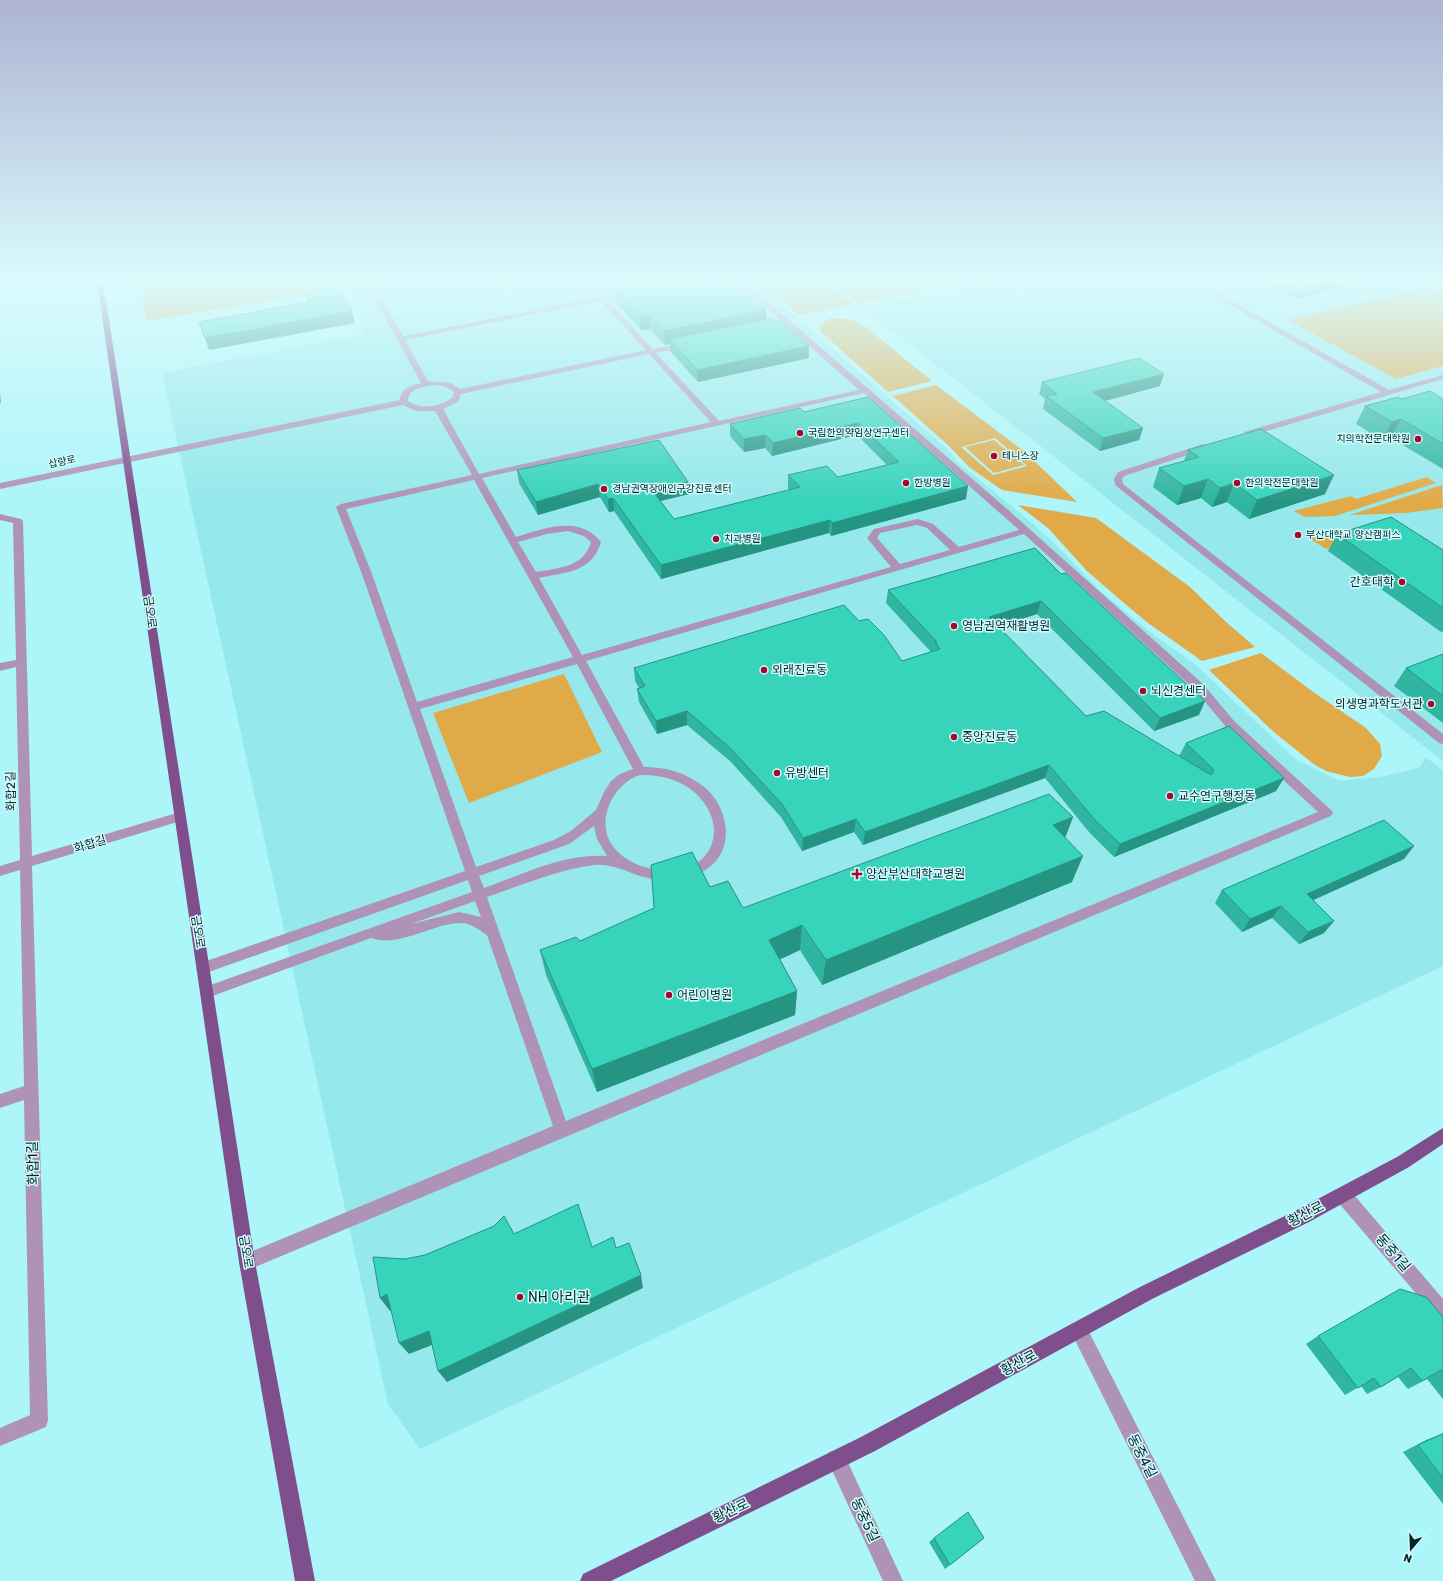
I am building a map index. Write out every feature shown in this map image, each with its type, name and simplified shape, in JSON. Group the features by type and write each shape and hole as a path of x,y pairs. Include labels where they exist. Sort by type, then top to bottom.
{"main road":[{"name":"금오로","path":"112,355 247,1262 305,1581"},
{"name":"황산로","path":"590,1581 836,1459 1080,1330 1146,1293 1343,1195 1403,1162 1443,1136"}],"street":[{"path":"409,355 426,384"},
{"path":"458,392 634,355"},
{"path":"655,355 716,423"},
{"path":"247,1262 1327,813 1231,725 1199,688 1026,531 821,355"},
{"path":"1320,355 1388,393"},
{"path":"1237,437 1443,377"},
{"path":"426,384 450,385 458,392 458,395 452,403 438,408 414,408 404,402 406,393 410,389 426,384"},
{"path":"562,1130 367,574 340,507 864,391"},
{"name":"삽량로","path":"0,486 404,402"},
{"path":"438,408 580,660 640,771"},
{"path":"1215,443 1156,461 1121,474 1118,479 1119,486 1443,740"},
{"name":"화합2길","path":"0,517 18,521 26,863"},
{"path":"897,568 872,538 877,531 918,522 930,526 957,551"},
{"path":"513,541 564,527 582,530 590,534 596,542 595,549 585,563 533,576"},
{"path":"413,707 1026,531"},
{"path":"0,667 21,662"},
{"path":"203,968 575,836 587,827 600,812 605,799 614,786 624,777 640,771 671,774 691,783 704,792 713,804 718,816 720,842 715,853 704,866 679,875 645,872 623,862 615,856 605,843 600,826 600,812"},
{"name":"화합길","path":"0,871 180,817"},
{"path":"206,992 366,934 568,864 596,860 623,862"},
{"name":"화합1길","path":"0,1437 39,1420 26,863"},
{"path":"366,934 394,934 459,917 474,920 492,931"},
{"path":"0,1101 31,1091"},
{"name":"동중1길","path":"1343,1195 1443,1312"},
{"name":"동중4길","path":"1080,1330 1206,1581"},
{"name":"동중5길","path":"836,1459 893,1581"}],"shaded area":[{"name":"양산부산대학교병원","path":"256,355 840,355 948,450 957,462 1032,523 1058,547 1098,589 1150,632 1196,665 1296,760 1340,781 1380,777 1419,768 1426,757 1443,771 1443,966 420,1449 388,1404 162,373"},
{"path":"847,355 900,355 932,381 888,392"},
{"name":"부산대학교 양산캠퍼스","path":"924,355 1443,355 1443,761"},
{"path":"1352,355 1443,355 1443,366 1396,379"},
{"path":"936,385 1025,452 1077,502 1002,490 969,467 950,447 893,396","holes":["995,438 1027,466 993,475 961,447"]},
{"name":"테니스장","path":"994,440 1024,465 994,473 965,447"},
{"path":"1427,477 1436,483 1335,516 1305,517 1294,511 1351,496 1356,499"},
{"path":"1442,485 1443,508 1406,513 1350,515"},
{"path":"1018,505 1096,518 1190,587 1226,622 1255,647 1202,661 1148,623 1124,603 1087,571 1048,528"},
{"path":"1381,533 1326,549 1304,535"},
{"path":"1261,653 1316,694 1366,728 1380,744 1382,756 1374,769 1363,776 1350,777 1326,771 1315,765 1275,733 1209,670"},
{"path":"564,674 602,752 469,803 433,713"}],"building":[{"path":"684,355 768,355 697,370"},
{"path":"1139,358 1164,374 1093,392 1143,428 1103,438 1046,396 1057,394 1042,382"},
{"path":"1430,391 1443,399 1443,444 1401,419 1392,422 1365,406 1398,397 1402,399"},
{"path":"868,397 968,486 832,523 830,520 661,565 613,498 608,499 598,484 536,502 517,470 659,440 688,482 652,490 674,519 800,487 788,475 827,466 838,477 899,462 858,423 773,443 766,435 744,439 730,424 800,408 804,412"},
{"path":"1261,429 1334,475 1257,500 1234,483 1220,488 1208,479 1184,486 1159,468 1199,457 1188,450"},
{"path":"1391,517 1443,550 1443,608 1337,534"},
{"path":"1035,548 1061,574 1066,573 1205,701 1160,718 1041,601 989,617 1086,716 1104,711 1211,775 1214,770 1186,743 1229,726 1284,778 1120,844 1094,819 1049,765 865,832 856,819 803,838 782,804 730,748 687,711 656,721 637,689 645,686 634,668 844,605 859,621 868,619 884,635 902,661 940,649 935,642 937,642 888,590"},
{"path":"1443,654 1443,696 1406,668"},
{"path":"1049,794 1073,817 1053,825 1083,856 826,960 802,925 769,940 797,991 592,1069 540,950 576,937 580,941 654,908 651,865 692,852 710,887 728,881 743,908"},
{"path":"1384,820 1414,846 1307,894 1334,921 1308,932 1281,906 1250,919 1222,890"},
{"name":"NH 아리관","path":"578,1204 592,1247 613,1237 616,1248 629,1243 641,1275 438,1371 429,1331 399,1343 387,1294 380,1298 373,1257 405,1259 425,1255 494,1226 504,1216 514,1234"},
{"path":"1400,1289 1426,1297 1443,1317 1443,1373 1441,1370 1422,1381 1411,1368 1381,1387 1374,1378 1358,1388 1318,1336"},
{"path":"1443,1434 1443,1478 1418,1445"},
{"path":"968,1512 984,1538 950,1565 934,1538"}],"place":[{"name":"국립한의약임상연구센터","path":"800,433"},
{"name":"치의학전문대학원","path":"1418,439"},
{"name":"테니스장","path":"994,456"},
{"name":"한방병원","path":"906,483"},
{"name":"한의학전문대학원","path":"1237,483"},
{"name":"경남권역장애인구강진료센터","path":"604,489"},
{"name":"부산대학교 양산캠퍼스","path":"1298,535"},
{"name":"치과병원","path":"716,539"},
{"name":"간호대학","path":"1402,582"},
{"name":"영남권역재활병원","path":"954,626"},
{"name":"외래진료동","path":"764,670"},
{"name":"뇌신경센터","path":"1143,691"},
{"name":"의생명과학도서관","path":"1431,704"},
{"name":"중앙진료동","path":"954,737"},
{"name":"유방센터","path":"777,773"},
{"name":"교수연구행정동","path":"1170,796"},
{"name":"양산부산대학교병원","path":"857,874"},
{"name":"어린이병원","path":"669,995"},
{"name":"NH 아리관","path":"520,1297"}]}
